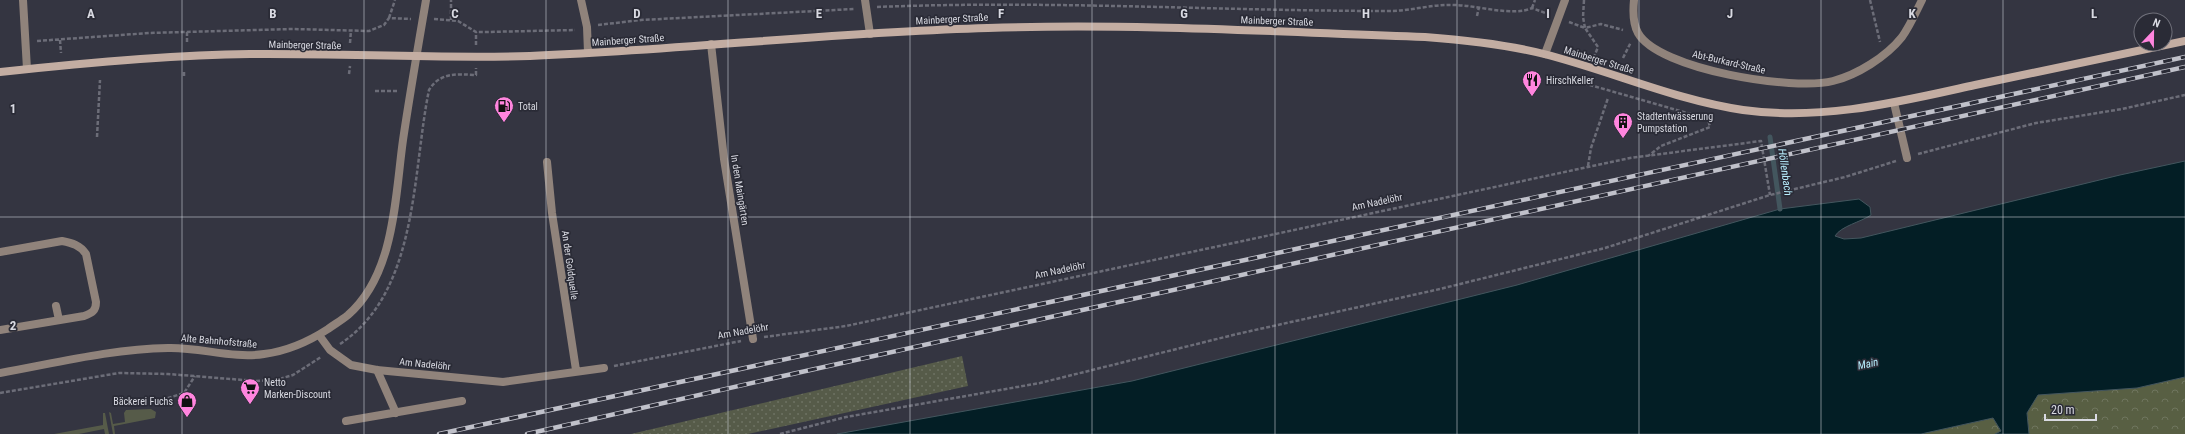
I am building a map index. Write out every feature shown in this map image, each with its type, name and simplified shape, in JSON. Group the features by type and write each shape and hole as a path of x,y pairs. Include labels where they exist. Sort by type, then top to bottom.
{"main road":[{"name":"Mainberger Straße","path":"0,72 200,56 259,54 416,57 531,56 870,34 1029,27 1251,30 1453,39 1505,45 1545,54 1708,103 1743,110 1776,113 1824,113 1894,103 2185,40"}],"street":[{"path":"23,0 27,69"},
{"name":"Alte Bahnhofstraße","path":"0,373 145,348 178,348 242,355 263,354 285,350 319,335 348,316 361,302 373,281 387,247 426,0"},
{"path":"581,0 587,27 588,52"},
{"path":"1545,54 1565,0"},
{"name":"Abt-Burkard-Straße","path":"1634,0 1634,17 1638,33 1659,52 1711,70 1786,84 1814,84 1833,81 1868,65 1884,54 1902,37 1922,0"},
{"path":"866,4 870,34"},
{"name":"In den Maingärten","path":"711,44 724,159 753,339"},
{"path":"1894,103 1907,158"},
{"name":"An der Goldquelle","path":"547,162 552,213 576,370"},
{"path":"0,252 62,241 71,242 82,248 86,254 96,308 92,313 0,330"},
{"path":"56,306 59,320"},
{"name":"Am Nadelöhr","path":"319,335 330,350 351,366 377,370 503,382 576,370 604,368"},
{"path":"377,370 396,413"},
{"path":"346,422 462,401"}],"path":[{"path":"25,42 187,32 293,29 369,31 384,25 389,18 395,0"},
{"path":"451,0 451,20"},
{"path":"1532,8 1535,0"},
{"path":"1584,0 1583,17 1585,28 1598,47"},
{"path":"1870,0 1871,10 1880,41"},
{"path":"389,18 458,21 476,32 569,31 587,27 641,20 866,4 1001,3 1390,11 1454,5 1525,11 1532,8 1585,28 1601,24 1622,29"},
{"path":"1477,16 1479,7"},
{"path":"187,32 187,42"},
{"path":"184,71 184,76"},
{"path":"429,90 434,82 442,77 455,74 476,75"},
{"path":"97,137 100,80"},
{"path":"1583,83 1708,119 1710,127 1661,146 1648,156"},
{"path":"780,434 846,417 1040,383 1237,334 1440,289 1606,248 1770,195 2036,123 2122,109 2185,94"},
{"path":"1588,166 1591,148 1608,98"},
{"name":"Am Nadelöhr","path":"604,368 753,339 846,326 1588,166 1648,156 1761,141 1770,195"},
{"path":"0,393 120,374 196,375 249,380 276,380 293,375 330,350"},
{"path":"162,400 184,393 196,375"}],"green space":[{"path":"962,356 968,386 748,434 631,434"},
{"path":"2185,377 2185,434 2029,434 2027,413 2037,395 2137,388"},
{"path":"151,409 156,412 155,418 114,426 115,434 113,434 109,412 111,413 113,424 125,422 124,413 126,410"},
{"path":"103,413 105,413 109,434 105,434 104,429 79,434 54,434 103,425"},
{"path":"1993,418 2001,432 1995,434 1921,434"}],"water":[{"name":"Main","path":"2185,161 2185,377 2137,388 2038,395 2027,413 2029,434 1995,434 2001,431 1993,418 1921,434 837,434 1132,381 1517,285 1780,209 1859,199 1870,207 1871,215 1842,229 1835,236 1844,239 1861,238 2120,175"}],"waterway":[{"name":"Höllenbach","path":"1770,137 1780,209"}],"railway":[{"path":"439,434 2185,57"},
{"path":"527,434 765,380 2185,67"}],"place":[{"name":"HirschKeller","path":"1532,97"},
{"name":"Total","path":"504,123"},
{"name":"Stadtentwässerung Pumpstation","path":"1623,139"},
{"name":"Netto Marken-Discount","path":"250,405"},
{"name":"Bäckerei Fuchs","path":"187,418"}]}
